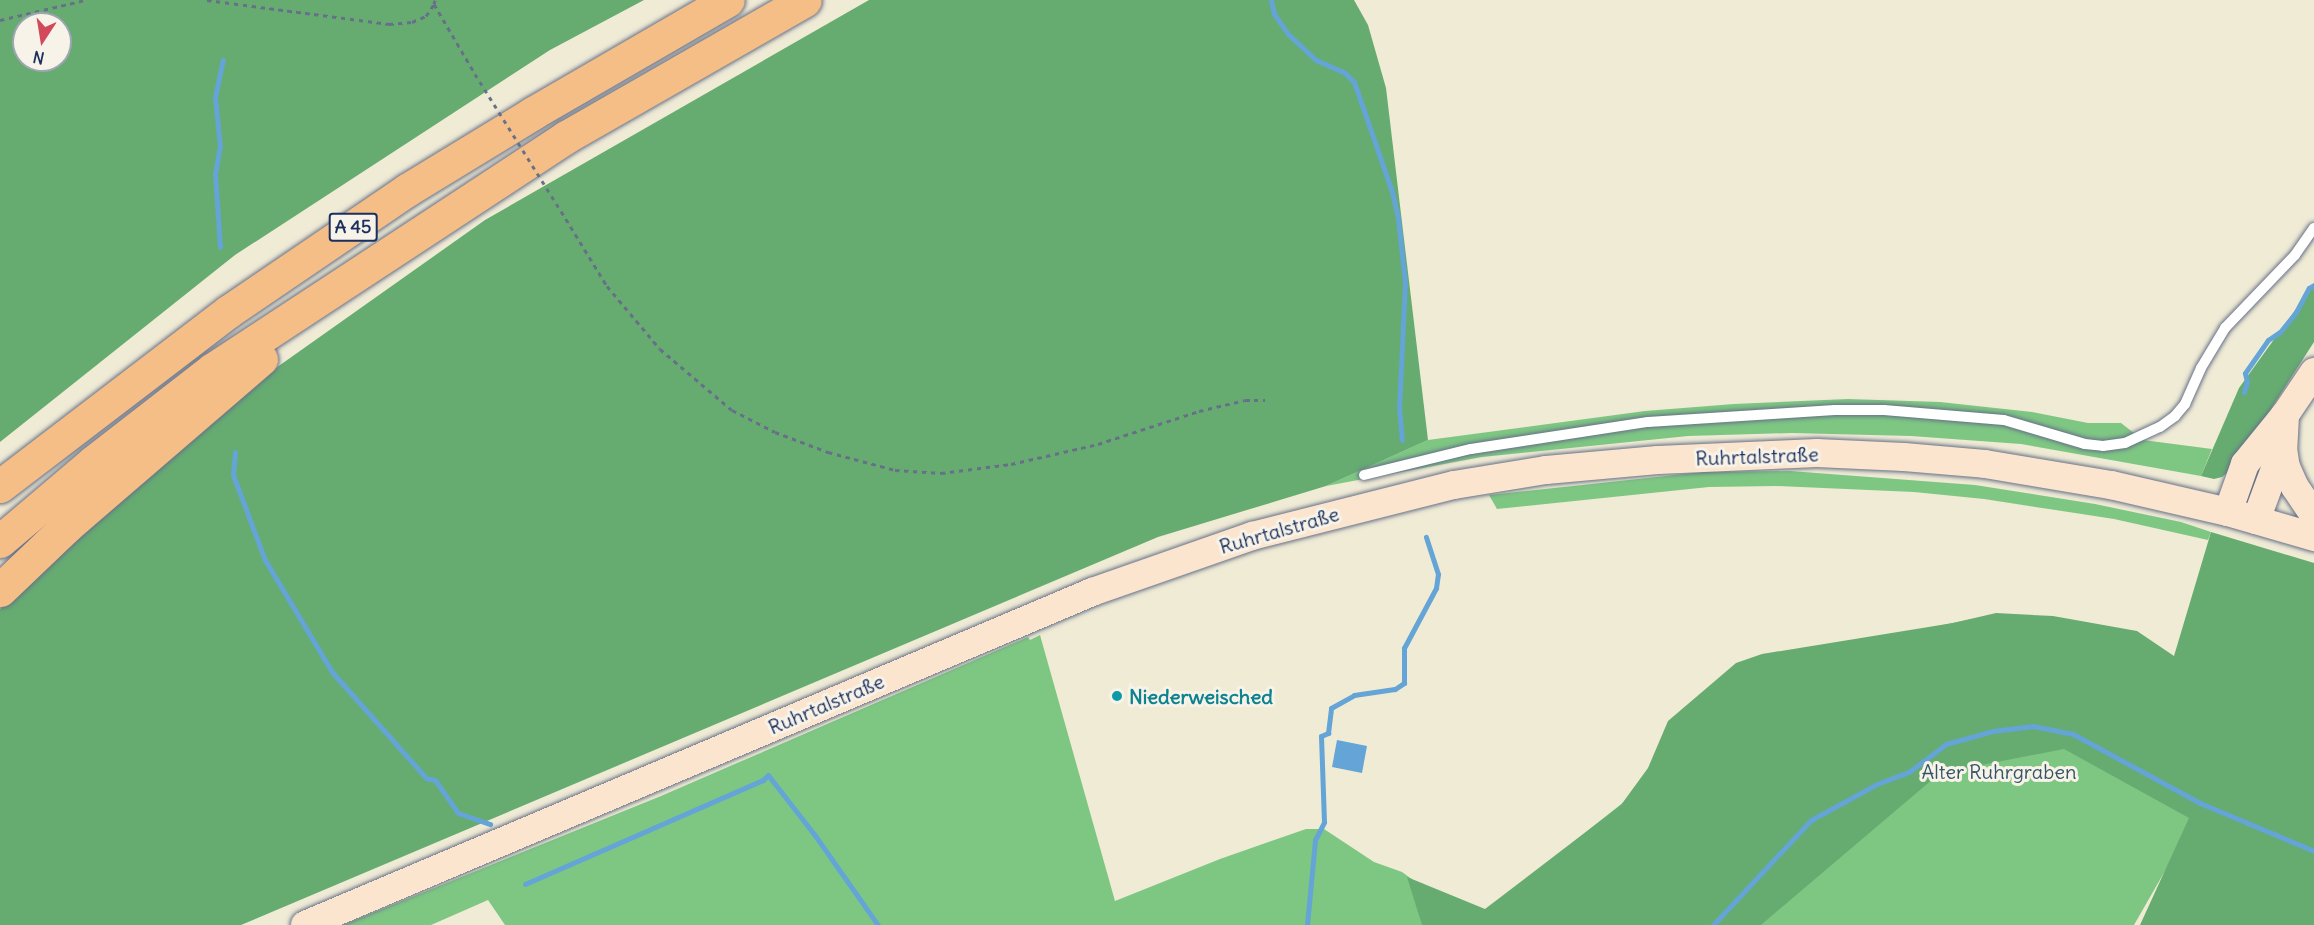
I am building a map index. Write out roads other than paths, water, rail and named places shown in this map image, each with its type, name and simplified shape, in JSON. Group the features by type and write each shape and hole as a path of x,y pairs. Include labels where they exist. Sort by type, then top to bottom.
{"highway":[{"name":"A 45","path":"0,486 229,311 408,190 533,113 728,0"},
{"name":"A 45","path":"0,541 93,462 213,369 566,137 805,0"},
{"path":"0,590 67,526 170,435 374,263"}],"main road":[{"path":"2228,512 2245,464 2284,415 2314,372"},
{"path":"2284,415 2283,447 2286,467 2295,487 2314,515"},
{"path":"2256,520 2283,447"},
{"name":"Ruhrtalstraße","path":"305,925 1016,622 1092,592 1252,536 1454,485 1546,470 1658,460 1817,453 1904,457 1985,464 2111,485 2228,512 2314,537"}],"lane":[{"path":"1365,475 1471,449 1648,422 1811,411 1884,410 1940,413 2004,420 2085,444 2103,446 2125,443 2160,427 2175,416 2185,404 2201,368 2225,328 2295,255 2314,228"}],"water":[{"path":"1337,740 1367,746 1362,773 1332,767"}],"waterway":[{"path":"1271,0 1274,14 1288,34 1316,60 1345,73 1354,82 1392,192 1398,219 1405,282 1399,407 1402,440"},
{"path":"220,247 215,174 220,147 215,97 223,60"},
{"path":"2244,392 2247,382 2245,373 2268,340 2280,332 2296,312 2309,288 2314,285"},
{"path":"235,452 233,475 265,560 332,672 426,778 435,780 458,813 490,824"},
{"path":"1307,925 1315,840 1324,822 1321,736 1328,733 1331,708 1354,695 1395,689 1404,683 1404,648 1436,588 1438,574 1426,537"},
{"name":"Alter Ruhrgraben","path":"1713,925 1811,820 1877,784 1909,772 1946,744 1993,731 2033,726 2073,734 2200,803 2314,851"},
{"path":"525,884 763,780 768,775 814,834 878,925"}],"place":[{"name":"Niederweisched","path":"1117,696"}]}
